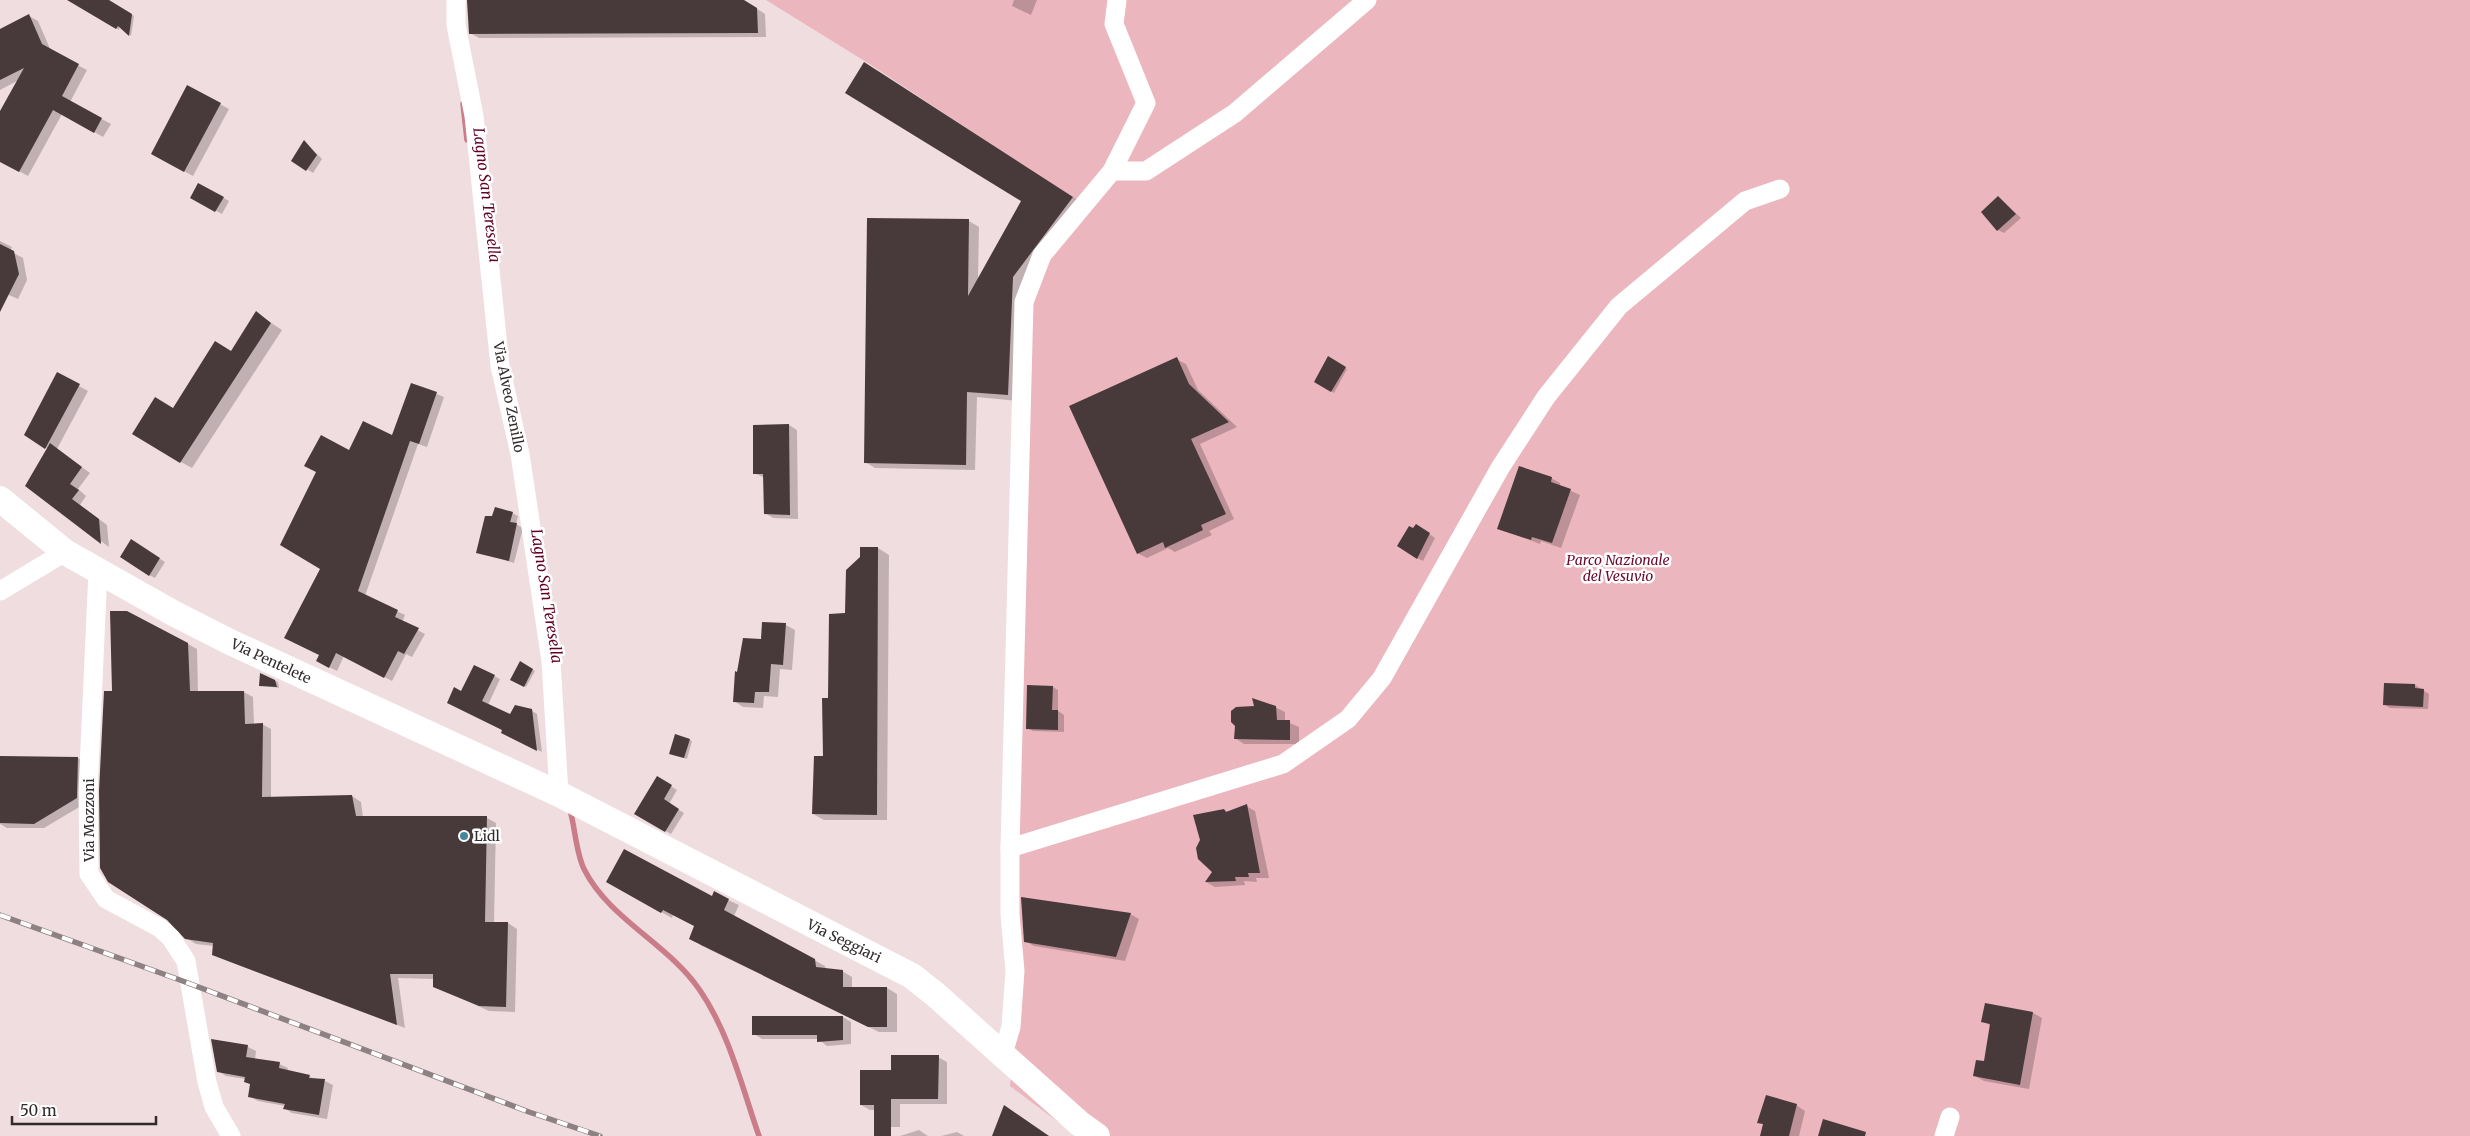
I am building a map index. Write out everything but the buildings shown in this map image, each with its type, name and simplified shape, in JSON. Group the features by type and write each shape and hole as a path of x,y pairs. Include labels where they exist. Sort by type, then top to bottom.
{"main road":[{"name":"Via Pentelete","path":"0,499 65,552 173,613 230,642 559,794"},
{"name":"Via Seggiari","path":"559,794 912,976 1097,1136"}],"street":[{"name":"Via Alveo Zenillo","path":"456,0 456,25 474,116 500,366 520,454 551,661 559,794"},
{"path":"1004,1054 1011,1027 1015,971 1010,914 1010,848 1024,302 1042,255 1112,171 1146,103 1114,24 1117,0"},
{"path":"1112,171 1146,172 1235,113 1367,0"},
{"path":"1010,848 1283,764 1348,719 1382,678 1500,468 1546,397 1619,306 1745,201 1780,189"},
{"path":"0,591 65,552"},
{"name":"Via Mozzoni","path":"98,571 88,792 89,874 106,898 160,928 171,938 186,961 207,1082 214,1107 231,1136"},
{"path":"1944,1136 1950,1116"}],"green space":[{"name":"Parco Nazionale del Vesuvio","path":"766,0 2470,0 2470,1136 1077,1136 1010,1086 1019,1000 1012,842 1026,278 1083,205 871,65"}],"waterway":[{"name":"Lagno San Teresella","path":"463,104 467,140"},
{"name":"Lagno San Teresella","path":"570,810 581,863 595,887 623,917 686,973 699,989 719,1023 734,1060 759,1136"}],"railway":[{"path":"0,915 180,980 529,1112 600,1136"}],"place":[{"name":"Lidl","path":"464,836"}]}
